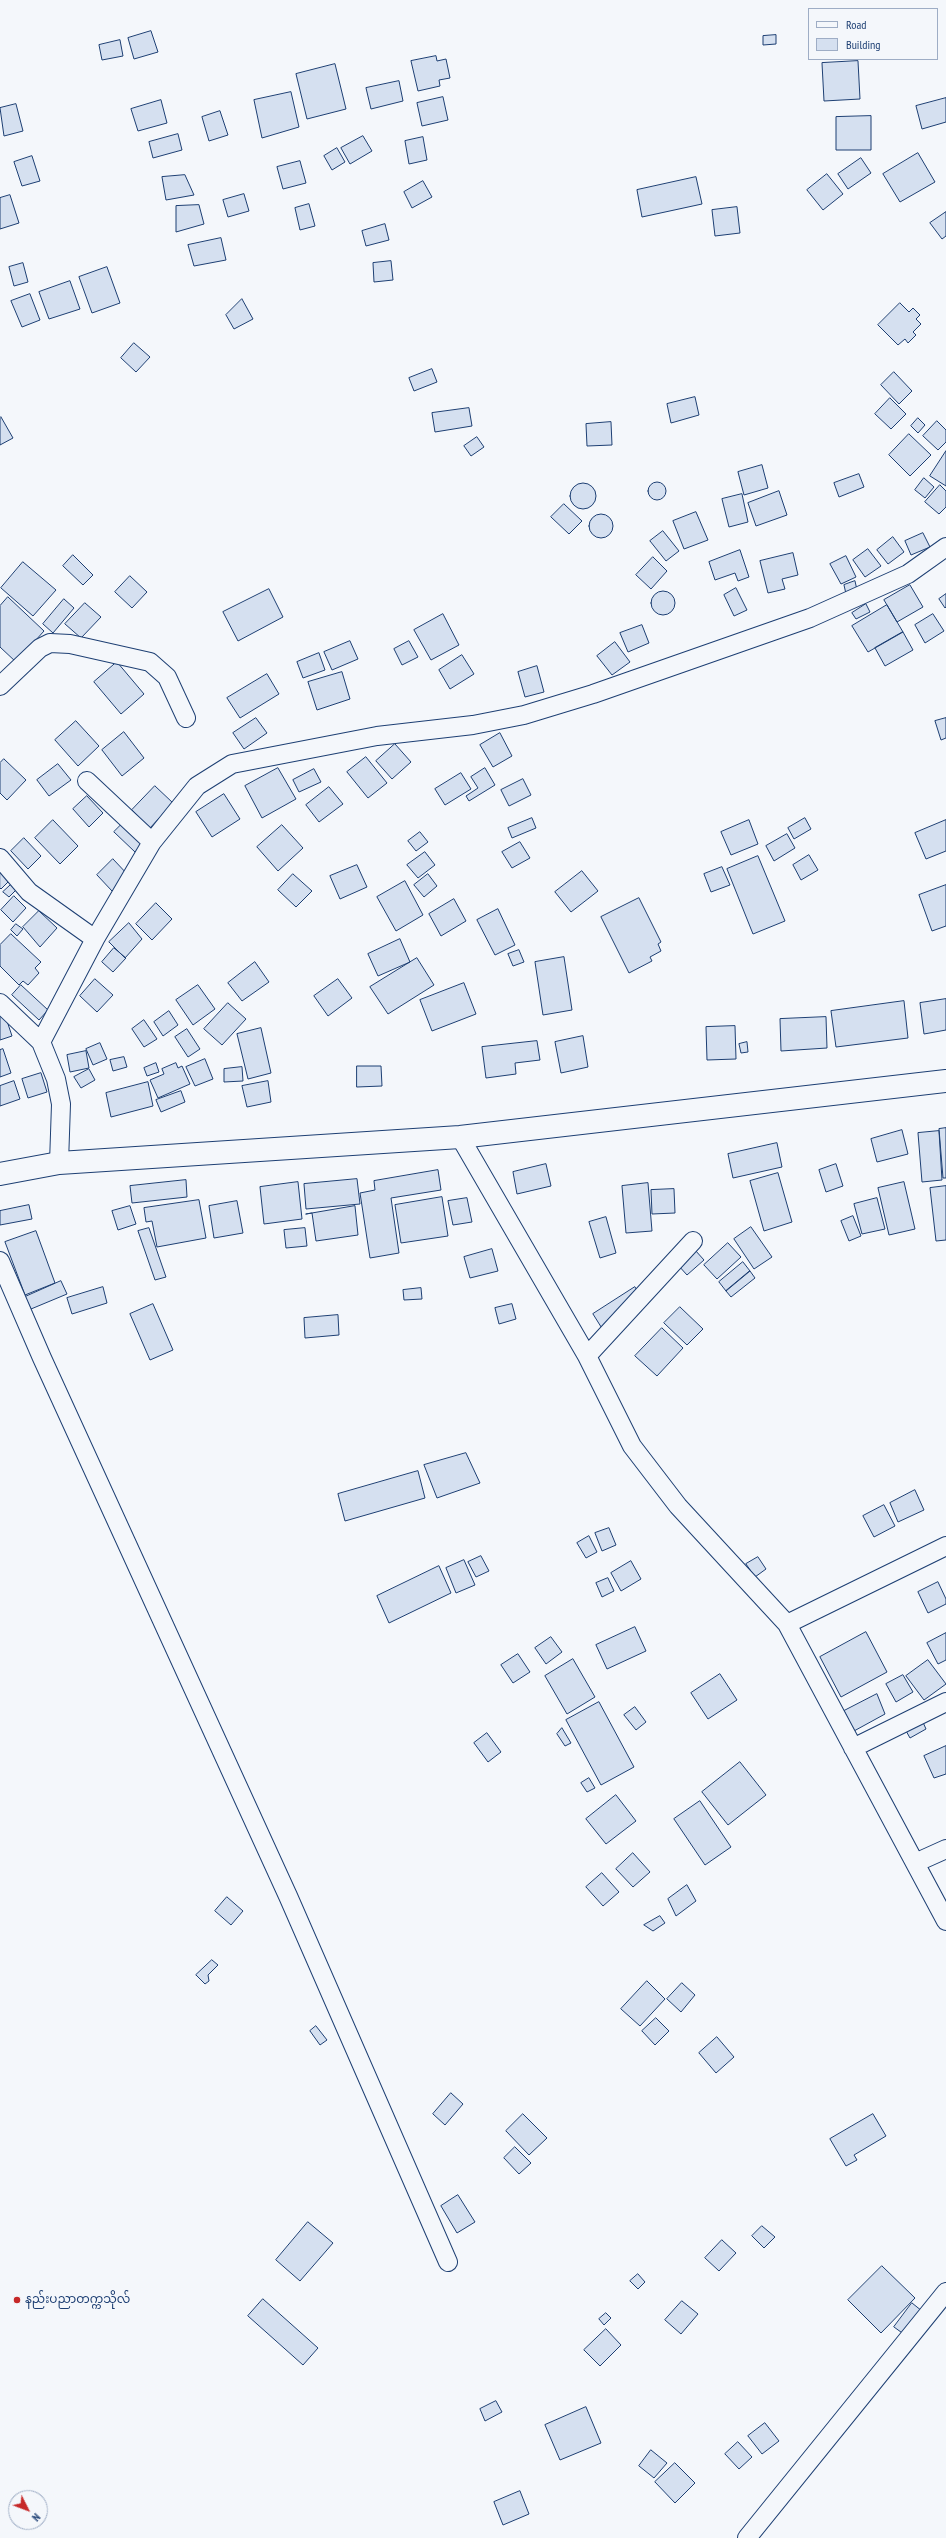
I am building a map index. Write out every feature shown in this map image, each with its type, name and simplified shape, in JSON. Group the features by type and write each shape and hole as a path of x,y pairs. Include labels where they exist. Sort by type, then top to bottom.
{"highway":[{"path":"0,1174 59,1163 460,1137 946,1081"}],"street":[{"path":"41,1042 94,939 152,842 197,786 232,764 377,736 473,725 509,718 593,694 810,618 908,574 946,547"},
{"path":"0,686 40,648 50,643 70,644 150,662 168,677 186,718"},
{"path":"87,781 152,842"},
{"path":"0,858 29,892 94,939"},
{"path":"0,1003 41,1042 56,1078 61,1104 59,1163"},
{"path":"460,1137 587,1356 632,1446 678,1506 787,1624 946,1921"},
{"path":"587,1356 693,1241"},
{"path":"0,1261 42,1358 288,1896 448,2262"},
{"path":"787,1624 946,1546"},
{"path":"853,1748 946,1702"},
{"path":"915,1863 946,1849"},
{"path":"747,2538 946,2292"}],"building":[{"path":"151,31 158,52 134,59 128,38"},
{"path":"776,35 776,44 763,45 763,36"},
{"path":"120,40 123,56 102,60 99,45"},
{"path":"436,56 437,61 446,59 450,78 439,80 440,86 418,91 411,61"},
{"path":"858,61 860,99 824,101 822,63"},
{"path":"335,64 346,109 307,119 296,74"},
{"path":"399,81 403,101 371,109 366,88"},
{"path":"291,92 299,127 262,138 254,100"},
{"path":"443,97 448,120 422,126 417,103"},
{"path":"946,98 946,122 922,129 916,106"},
{"path":"161,100 167,123 138,131 131,109"},
{"path":"16,104 23,131 4,136 0,108"},
{"path":"220,111 228,135 209,141 202,117"},
{"path":"871,116 871,150 836,150 836,117"},
{"path":"178,134 182,150 153,158 149,142"},
{"path":"363,136 372,151 350,164 341,148"},
{"path":"423,137 427,160 409,164 405,141"},
{"path":"337,148 345,162 332,170 324,156"},
{"path":"918,153 935,182 900,202 883,174"},
{"path":"32,156 40,181 22,186 14,162"},
{"path":"861,158 871,173 848,189 838,174"},
{"path":"300,161 306,183 283,189 277,167"},
{"path":"827,174 843,194 823,210 807,190"},
{"path":"185,175 194,195 166,200 162,177"},
{"path":"696,177 702,204 642,217 637,190"},
{"path":"423,181 432,197 412,208 404,192"},
{"path":"244,194 249,211 228,217 223,200"},
{"path":"10,195 19,223 0,229 0,198"},
{"path":"309,204 315,226 300,230 295,208"},
{"path":"199,205 204,224 176,232 176,206"},
{"path":"737,207 740,233 715,236 712,210"},
{"path":"946,212 946,236 942,239 930,223"},
{"path":"385,224 389,240 366,246 362,231"},
{"path":"221,238 226,260 194,266 188,245"},
{"path":"391,261 393,280 374,282 373,263"},
{"path":"23,263 28,282 14,286 9,267"},
{"path":"107,267 120,303 92,313 79,277"},
{"path":"70,281 80,309 49,319 39,292"},
{"path":"30,294 40,320 22,327 11,301"},
{"path":"242,299 253,319 234,329 226,315"},
{"path":"900,303 909,312 913,308 920,315 916,319 921,324 913,332 916,335 908,343 905,339 898,345 878,325"},
{"path":"134,343 150,357 136,372 121,358"},
{"path":"432,369 437,382 414,391 409,378"},
{"path":"894,372 912,391 899,404 881,385"},
{"path":"695,397 699,415 671,423 667,404"},
{"path":"890,398 906,414 891,429 875,414"},
{"path":"469,408 472,426 435,432 432,413"},
{"path":"1,417 13,438 0,445 0,418"},
{"path":"918,418 925,425 918,433 911,426"},
{"path":"937,421 946,430 946,442 938,450 923,436"},
{"path":"611,422 612,445 587,446 586,424"},
{"path":"909,434 931,455 910,476 889,455"},
{"path":"477,437 484,447 471,456 464,446"},
{"path":"946,451 946,486 930,476"},
{"path":"762,465 768,488 744,495 738,472"},
{"path":"859,474 864,487 839,497 834,483"},
{"path":"924,478 934,487 925,498 915,490"},
{"path":"657,482 663,485 666,491 663,497 657,500 651,497 648,491 651,485"},
{"path":"583,483 592,487 596,496 592,505 583,509 574,505 570,496 574,487"},
{"path":"940,485 946,491 946,507 939,514 925,502"},
{"path":"779,491 787,515 756,526 748,503"},
{"path":"742,494 748,522 729,527 722,499"},
{"path":"564,504 582,521 569,534 551,517"},
{"path":"696,512 708,540 684,549 673,521"},
{"path":"596,514 606,514 613,521 613,531 606,538 596,538 589,531 589,521"},
{"path":"663,531 679,551 666,561 650,541"},
{"path":"923,533 930,547 911,555 905,541"},
{"path":"893,537 904,552 888,564 877,550"},
{"path":"868,549 881,566 865,577 853,560"},
{"path":"740,550 749,577 738,581 735,573 715,580 709,562"},
{"path":"793,553 798,575 782,579 785,589 768,593 760,561"},
{"path":"73,555 93,575 83,585 63,566"},
{"path":"846,556 856,577 841,584 830,564"},
{"path":"653,557 667,571 651,589 636,575"},
{"path":"23,562 56,590 33,616 1,588"},
{"path":"130,576 147,592 132,608 115,592"},
{"path":"855,581 857,590 846,594 844,585"},
{"path":"910,585 923,607 897,622 884,600"},
{"path":"736,588 747,610 734,616 724,595"},
{"path":"269,589 283,617 238,641 223,612"},
{"path":"658,591 668,591 675,598 675,608 668,615 658,615 651,608 651,598"},
{"path":"946,594 946,607 945,608 939,599"},
{"path":"8,597 44,631 16,662 0,647 0,606"},
{"path":"64,599 74,608 53,633 43,624"},
{"path":"85,603 101,617 81,638 65,624"},
{"path":"866,604 870,612 856,619 852,613"},
{"path":"887,605 903,632 868,652 852,626"},
{"path":"443,614 459,645 431,660 414,630"},
{"path":"933,614 944,631 925,643 915,625"},
{"path":"642,625 649,643 628,652 620,633"},
{"path":"903,632 913,650 885,666 875,648"},
{"path":"350,641 358,659 332,670 324,652"},
{"path":"409,641 418,657 402,665 394,649"},
{"path":"615,642 630,662 612,675 597,656"},
{"path":"319,653 325,670 303,678 297,662"},
{"path":"462,655 474,674 450,689 439,670"},
{"path":"117,662 144,694 121,714 94,682"},
{"path":"537,666 544,692 525,697 518,672"},
{"path":"342,672 350,699 317,710 308,682"},
{"path":"267,674 279,694 240,718 227,698"},
{"path":"256,718 267,733 244,749 233,733"},
{"path":"946,718 946,738 941,740 935,721"},
{"path":"76,721 99,746 78,766 55,740"},
{"path":"124,732 144,758 122,776 102,750"},
{"path":"500,733 512,756 493,767 480,745"},
{"path":"395,744 411,762 392,779 376,761"},
{"path":"366,757 387,783 368,798 347,772"},
{"path":"4,759 26,780 7,800 0,793 0,763"},
{"path":"58,764 71,780 49,796 37,780"},
{"path":"278,768 296,799 262,818 245,786"},
{"path":"485,768 495,785 469,801 466,796 478,788 471,777"},
{"path":"314,769 321,782 299,792 293,780"},
{"path":"461,773 471,789 445,805 435,789"},
{"path":"523,779 531,795 509,806 501,790"},
{"path":"155,786 173,803 150,828 132,810"},
{"path":"329,787 343,804 319,822 306,805"},
{"path":"224,794 240,819 212,837 196,812"},
{"path":"87,796 103,813 89,827 73,809"},
{"path":"532,818 536,828 512,838 508,828"},
{"path":"805,818 811,829 794,839 788,828"},
{"path":"53,820 78,846 60,864 35,838"},
{"path":"126,820 147,839 135,852 114,832"},
{"path":"749,820 758,844 731,855 721,832"},
{"path":"946,820 946,851 926,859 915,833"},
{"path":"282,825 303,848 278,871 257,847"},
{"path":"420,832 428,842 416,851 408,841"},
{"path":"787,834 795,848 774,861 766,846"},
{"path":"24,838 41,856 28,869 11,851"},
{"path":"520,842 530,858 512,868 502,852"},
{"path":"425,852 435,865 418,878 407,865"},
{"path":"809,855 818,870 801,880 793,865"},
{"path":"758,856 785,921 753,934 727,869"},
{"path":"113,859 129,876 112,891 97,875"},
{"path":"357,865 367,887 340,899 330,876"},
{"path":"722,867 730,885 711,892 704,874"},
{"path":"0,871 13,877 1,889 0,888"},
{"path":"582,871 598,891 571,912 555,892"},
{"path":"293,874 312,891 296,907 278,890"},
{"path":"428,874 437,886 424,897 414,885"},
{"path":"15,881 20,886 9,897 3,892"},
{"path":"405,881 423,915 396,931 377,897"},
{"path":"946,885 946,926 932,931 919,895"},
{"path":"14,896 26,908 13,922 1,910"},
{"path":"639,898 661,942 658,944 661,951 650,957 652,961 629,973 601,917"},
{"path":"454,899 466,921 441,936 429,914"},
{"path":"156,903 172,919 152,940 136,924"},
{"path":"498,909 515,945 495,955 477,920"},
{"path":"39,911 57,928 40,947 23,927"},
{"path":"129,923 142,939 125,958 109,942"},
{"path":"16,924 23,929 17,936 11,930"},
{"path":"11,934 41,962 35,968 39,973 28,985 23,981 19,985 0,966 0,945"},
{"path":"400,939 410,962 378,976 368,954"},
{"path":"114,948 126,958 113,972 102,962"},
{"path":"519,950 524,962 513,966 508,954"},
{"path":"564,957 572,1010 543,1015 535,962"},
{"path":"417,958 434,985 388,1014 370,987"},
{"path":"255,962 269,982 242,1001 228,983"},
{"path":"95,979 113,995 97,1012 80,996"},
{"path":"338,979 352,998 328,1016 314,996"},
{"path":"464,983 476,1014 432,1031 420,1000"},
{"path":"21,985 48,1010 39,1020 12,995"},
{"path":"198,985 215,1009 193,1025 176,1000"},
{"path":"946,999 946,1030 924,1034 920,1003"},
{"path":"904,1001 908,1038 836,1047 831,1011"},
{"path":"228,1003 246,1019 222,1045 204,1029"},
{"path":"169,1011 178,1025 163,1036 154,1022"},
{"path":"4,1012 12,1036 0,1040 0,1013"},
{"path":"826,1017 827,1048 781,1051 780,1019"},
{"path":"144,1020 157,1039 144,1047 132,1029"},
{"path":"735,1026 736,1059 707,1060 706,1027"},
{"path":"261,1028 271,1073 248,1079 237,1034"},
{"path":"187,1029 200,1049 188,1057 175,1037"},
{"path":"583,1036 588,1067 561,1073 555,1042"},
{"path":"537,1041 540,1060 515,1063 516,1074 486,1078 482,1047"},
{"path":"747,1042 748,1052 741,1053 739,1044"},
{"path":"100,1043 107,1059 93,1065 86,1049"},
{"path":"3,1049 11,1073 0,1077 0,1050"},
{"path":"86,1051 89,1068 70,1072 67,1055"},
{"path":"124,1057 127,1067 113,1071 110,1060"},
{"path":"205,1059 213,1079 195,1086 186,1067"},
{"path":"156,1063 159,1072 147,1076 144,1068"},
{"path":"176,1063 178,1068 182,1066 190,1084 158,1098 150,1080 164,1074 162,1069"},
{"path":"357,1066 381,1066 382,1086 357,1087"},
{"path":"242,1067 243,1081 224,1082 224,1069"},
{"path":"89,1069 95,1080 81,1088 74,1077"},
{"path":"41,1073 47,1092 28,1098 22,1079"},
{"path":"14,1081 20,1099 0,1106 0,1086"},
{"path":"268,1081 271,1102 247,1107 242,1086"},
{"path":"148,1082 153,1106 111,1117 106,1093"},
{"path":"181,1091 185,1102 161,1112 156,1100"},
{"path":"946,1128 946,1178 943,1178 939,1129"},
{"path":"902,1130 908,1154 877,1162 871,1139"},
{"path":"939,1131 942,1180 922,1182 918,1133"},
{"path":"777,1143 782,1167 733,1178 728,1154"},
{"path":"546,1164 551,1186 517,1194 513,1172"},
{"path":"836,1164 843,1186 826,1192 819,1170"},
{"path":"438,1170 441,1190 391,1198 399,1253 370,1258 360,1193 375,1190 374,1181"},
{"path":"778,1173 792,1222 764,1231 750,1181"},
{"path":"357,1179 360,1204 306,1209 304,1184"},
{"path":"186,1180 187,1197 132,1203 130,1186"},
{"path":"298,1182 302,1219 264,1224 260,1187"},
{"path":"904,1182 915,1229 889,1235 878,1188"},
{"path":"648,1183 652,1231 626,1233 622,1186"},
{"path":"946,1186 946,1240 936,1241 930,1188"},
{"path":"674,1189 675,1213 652,1214 651,1190"},
{"path":"442,1197 448,1236 401,1243 395,1205"},
{"path":"467,1198 472,1222 453,1225 448,1201"},
{"path":"877,1198 885,1229 862,1234 854,1204"},
{"path":"199,1200 206,1238 157,1247 152,1221 146,1222 144,1208"},
{"path":"237,1201 243,1233 214,1238 209,1206"},
{"path":"29,1205 32,1219 0,1225 0,1211"},
{"path":"130,1206 136,1224 118,1230 112,1211"},
{"path":"355,1206 358,1235 316,1241 312,1213"},
{"path":"853,1216 861,1236 849,1241 841,1221"},
{"path":"606,1217 616,1253 600,1258 589,1222"},
{"path":"751,1227 772,1257 754,1269 734,1239"},
{"path":"149,1228 166,1277 155,1280 138,1231"},
{"path":"305,1228 307,1246 286,1248 284,1230"},
{"path":"36,1231 55,1283 25,1295 5,1242"},
{"path":"728,1243 741,1257 717,1279 704,1265"},
{"path":"492,1249 498,1271 470,1278 464,1257"},
{"path":"695,1250 704,1260 687,1275 678,1265"},
{"path":"743,1262 750,1271 726,1291 719,1282"},
{"path":"750,1271 755,1278 731,1297 726,1291"},
{"path":"61,1281 67,1294 31,1309 25,1297"},
{"path":"103,1287 107,1303 72,1314 67,1298"},
{"path":"635,1287 645,1303 603,1330 593,1314"},
{"path":"421,1288 422,1299 404,1300 403,1290"},
{"path":"153,1304 173,1350 150,1360 130,1314"},
{"path":"512,1304 516,1319 499,1324 495,1308"},
{"path":"680,1307 703,1329 687,1345 664,1323"},
{"path":"338,1315 339,1335 305,1338 304,1318"},
{"path":"662,1328 683,1348 657,1376 635,1356"},
{"path":"466,1453 480,1483 437,1498 424,1465"},
{"path":"418,1471 425,1498 345,1521 338,1494"},
{"path":"915,1490 924,1510 898,1522 890,1503"},
{"path":"884,1505 895,1526 874,1537 863,1516"},
{"path":"609,1528 616,1545 602,1551 595,1533"},
{"path":"589,1536 597,1552 586,1558 577,1543"},
{"path":"481,1556 489,1571 476,1577 468,1562"},
{"path":"758,1557 766,1569 755,1577 746,1564"},
{"path":"464,1560 475,1585 456,1593 446,1568"},
{"path":"631,1561 641,1579 621,1591 611,1573"},
{"path":"439,1566 451,1593 389,1623 377,1596"},
{"path":"608,1578 614,1591 602,1597 596,1583"},
{"path":"938,1582 946,1599 946,1604 928,1613 918,1592"},
{"path":"635,1627 646,1651 607,1669 596,1645"},
{"path":"866,1632 887,1672 841,1697 820,1657"},
{"path":"946,1633 946,1660 938,1664 927,1643"},
{"path":"551,1637 562,1652 546,1664 535,1648"},
{"path":"518,1654 530,1672 513,1683 501,1665"},
{"path":"573,1659 595,1697 567,1714 545,1676"},
{"path":"928,1660 946,1684 924,1700 906,1676"},
{"path":"720,1674 737,1700 708,1719 691,1693"},
{"path":"903,1675 913,1692 896,1702 886,1684"},
{"path":"877,1694 885,1714 854,1731 844,1711"},
{"path":"599,1702 634,1767 601,1785 566,1720"},
{"path":"635,1707 646,1722 636,1730 624,1715"},
{"path":"922,1720 926,1729 910,1738 905,1729"},
{"path":"562,1728 571,1743 565,1746 557,1734"},
{"path":"487,1733 501,1752 488,1762 474,1743"},
{"path":"946,1746 946,1774 934,1778 924,1756"},
{"path":"740,1762 766,1795 728,1825 702,1792"},
{"path":"589,1778 595,1788 587,1792 581,1783"},
{"path":"616,1795 636,1821 606,1844 586,1819"},
{"path":"700,1801 731,1847 705,1865 674,1819"},
{"path":"633,1853 650,1872 633,1887 616,1869"},
{"path":"602,1873 619,1892 603,1906 586,1887"},
{"path":"687,1885 696,1901 676,1916 668,1899"},
{"path":"227,1897 243,1911 231,1925 215,1911"},
{"path":"660,1916 665,1923 653,1931 644,1925"},
{"path":"212,1960 218,1965 208,1975 209,1981 205,1984 196,1975"},
{"path":"647,1981 665,1999 640,2026 621,2009"},
{"path":"682,1983 695,1995 681,2012 667,1999"},
{"path":"656,2018 669,2031 655,2045 642,2031"},
{"path":"316,2026 327,2040 320,2045 310,2031"},
{"path":"717,2037 734,2057 716,2073 699,2053"},
{"path":"451,2093 463,2104 445,2125 433,2114"},
{"path":"523,2114 547,2138 529,2155 506,2131"},
{"path":"873,2114 886,2136 854,2155 857,2160 846,2166 830,2139"},
{"path":"515,2147 531,2163 519,2174 504,2158"},
{"path":"458,2195 475,2222 457,2233 441,2206"},
{"path":"308,2222 333,2243 300,2281 276,2260"},
{"path":"762,2226 775,2237 764,2248 752,2236"},
{"path":"722,2240 736,2253 719,2271 705,2258"},
{"path":"882,2266 915,2298 881,2333 848,2300"},
{"path":"638,2274 645,2282 638,2289 630,2281"},
{"path":"263,2299 318,2348 303,2365 248,2316"},
{"path":"682,2301 698,2314 681,2334 665,2320"},
{"path":"912,2303 922,2311 905,2335 894,2327"},
{"path":"606,2313 611,2318 604,2325 599,2319"},
{"path":"606,2329 621,2345 600,2366 584,2350"},
{"path":"496,2401 502,2412 485,2421 480,2409"},
{"path":"586,2407 601,2443 560,2460 545,2425"},
{"path":"765,2423 779,2441 762,2454 748,2436"},
{"path":"738,2442 752,2457 739,2469 725,2454"},
{"path":"651,2450 667,2463 654,2478 639,2466"},
{"path":"675,2463 695,2483 675,2503 655,2482"},
{"path":"520,2491 529,2514 503,2525 494,2502"}],"place":[{"name":"နည်းပညာတက္ကသိုလ်","path":"17,2300"}]}
